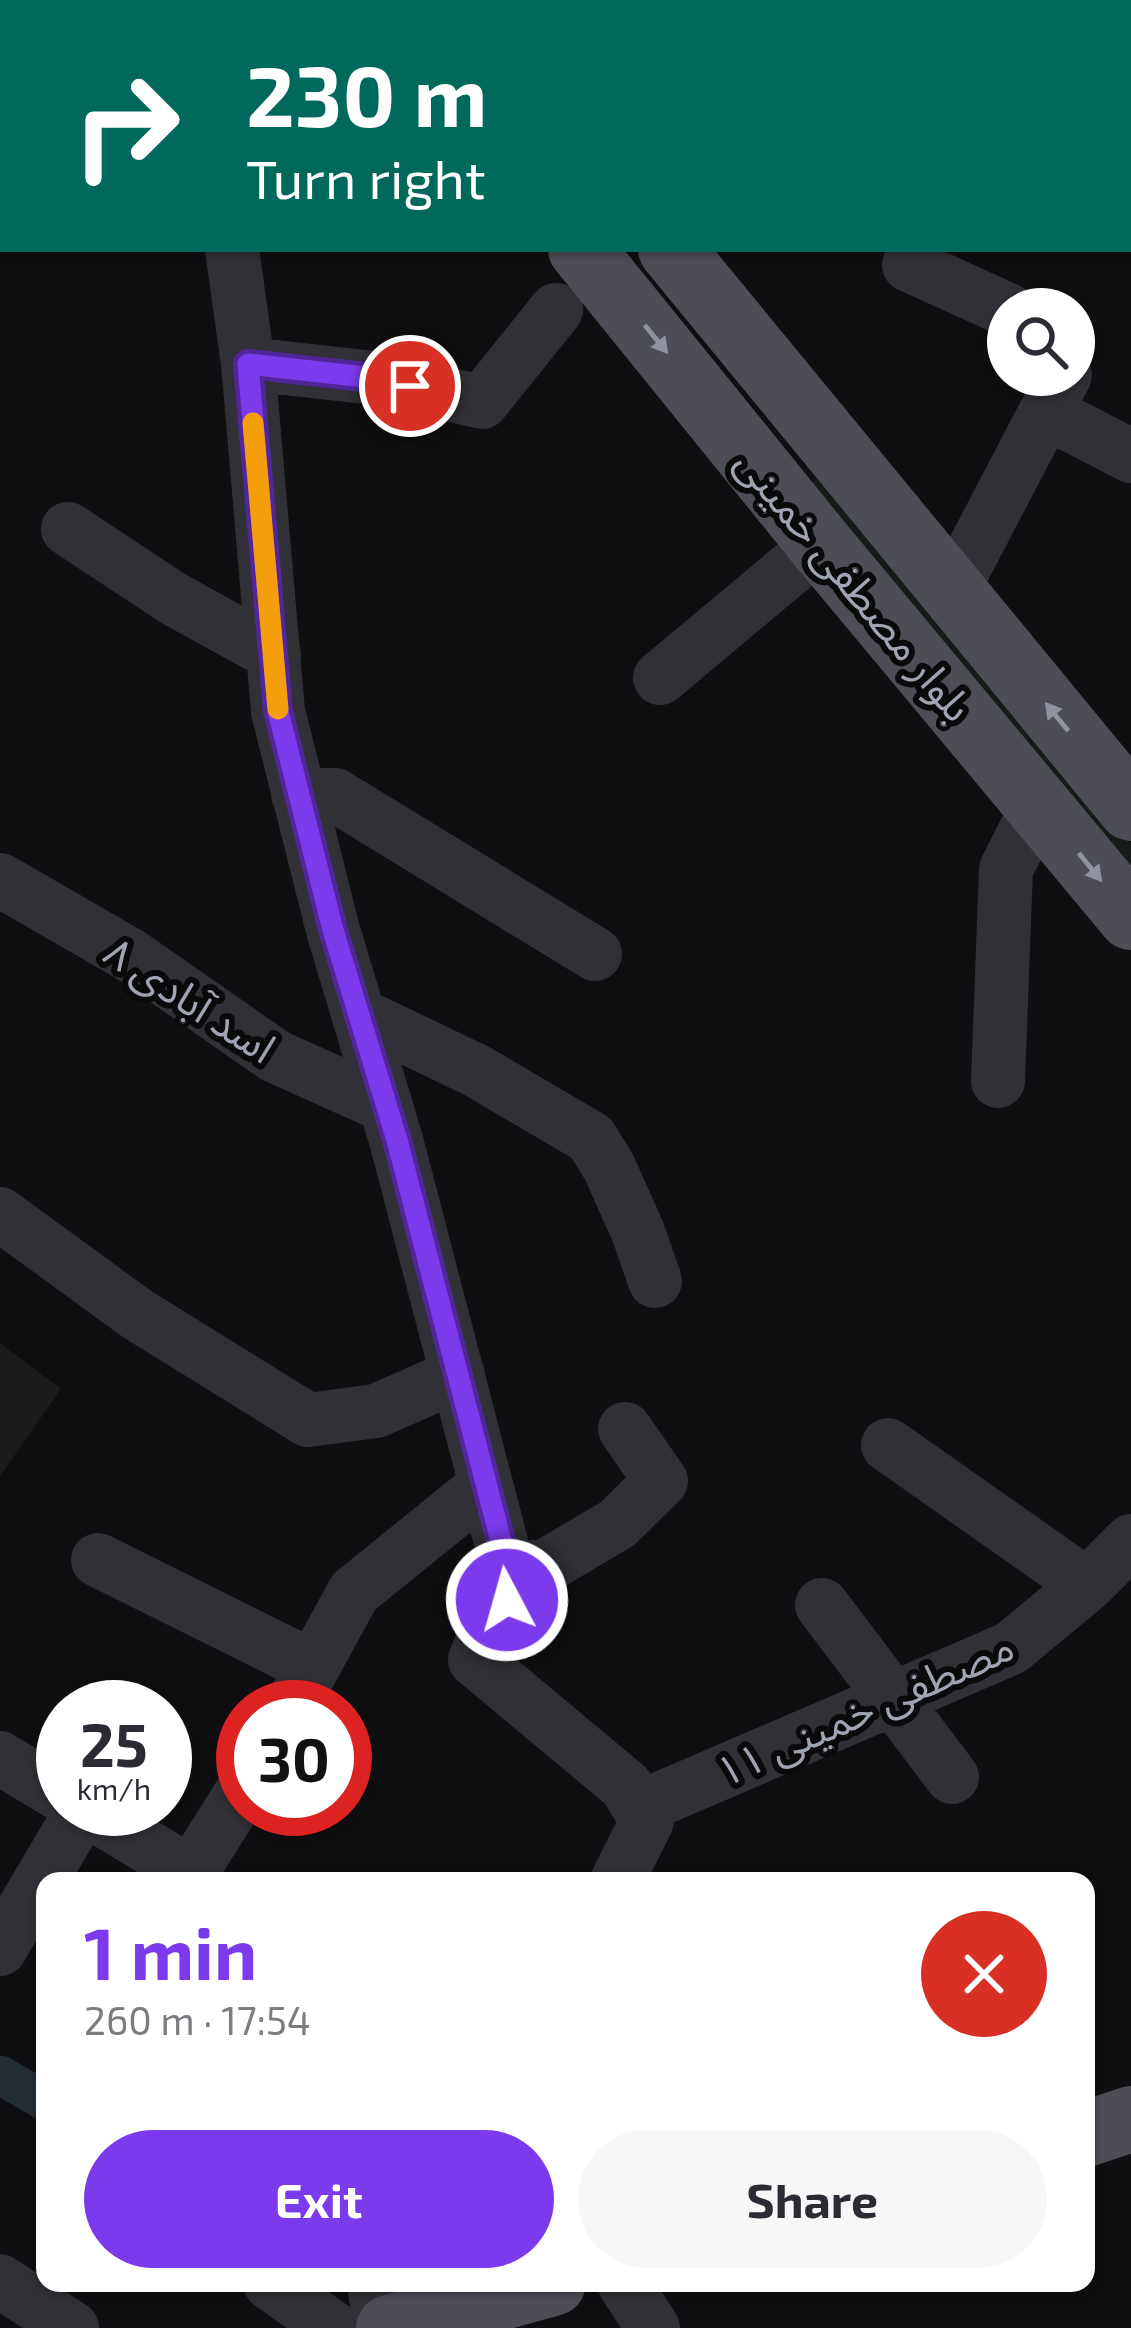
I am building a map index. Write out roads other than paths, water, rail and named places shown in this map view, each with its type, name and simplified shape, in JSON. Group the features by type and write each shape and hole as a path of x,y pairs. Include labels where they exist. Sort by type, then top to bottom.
{"main road":[{"name":"بلوار مصطفی خمینی","path":"583,252 1131,916"},
{"name":"بلوار مصطفی خمینی","path":"673,252 1131,808"},
{"path":"756,461 811,418"},
{"path":"1095,2131 1131,2120"},
{"path":"385,2328 519,2292"}],"street":[{"path":"232,252 248,364 278,711 508,1568 507,1600 487,1628 475,1660 626,1786 643,1814 620,1872"},
{"path":"909,266 987,301"},
{"path":"248,364 374,378 482,402 556,310"},
{"path":"952,591 1054,396"},
{"path":"1060,396 1131,456"},
{"path":"68,530 174,599 274,654"},
{"path":"660,678 820,544"},
{"path":"298,794 335,795 595,954"},
{"path":"998,1082 1006,869 1039,804"},
{"name":"اسد آبادی ۸","path":"0,880 130,956 275,1056 386,1106"},
{"path":"358,1014 477,1071 591,1138 628,1210 655,1282"},
{"path":"0,1214 137,1314 308,1420 376,1411 458,1375"},
{"path":"508,1568 546,1566 617,1524 661,1481 625,1429"},
{"path":"888,1445 1087,1585"},
{"path":"306,1680 354,1592 486,1485"},
{"name":"مصطفی خمینی ۱۱","path":"643,1814 889,1698 1011,1648 1131,1541"},
{"path":"98,1560 291,1680"},
{"path":"822,1605 952,1777"},
{"path":"0,1758 36,1780"},
{"path":"192,1872 216,1833"},
{"path":"46,1872 68,1836"},
{"path":"129,1836 189,1872"},
{"path":"0,1949 36,1889"},
{"path":"0,2282 72,2328"},
{"path":"283,2292 334,2328"},
{"path":"376,2292 385,2328"},
{"path":"630,2292 653,2328"}],"waterway":[{"path":"0,2075 36,2096"}]}
